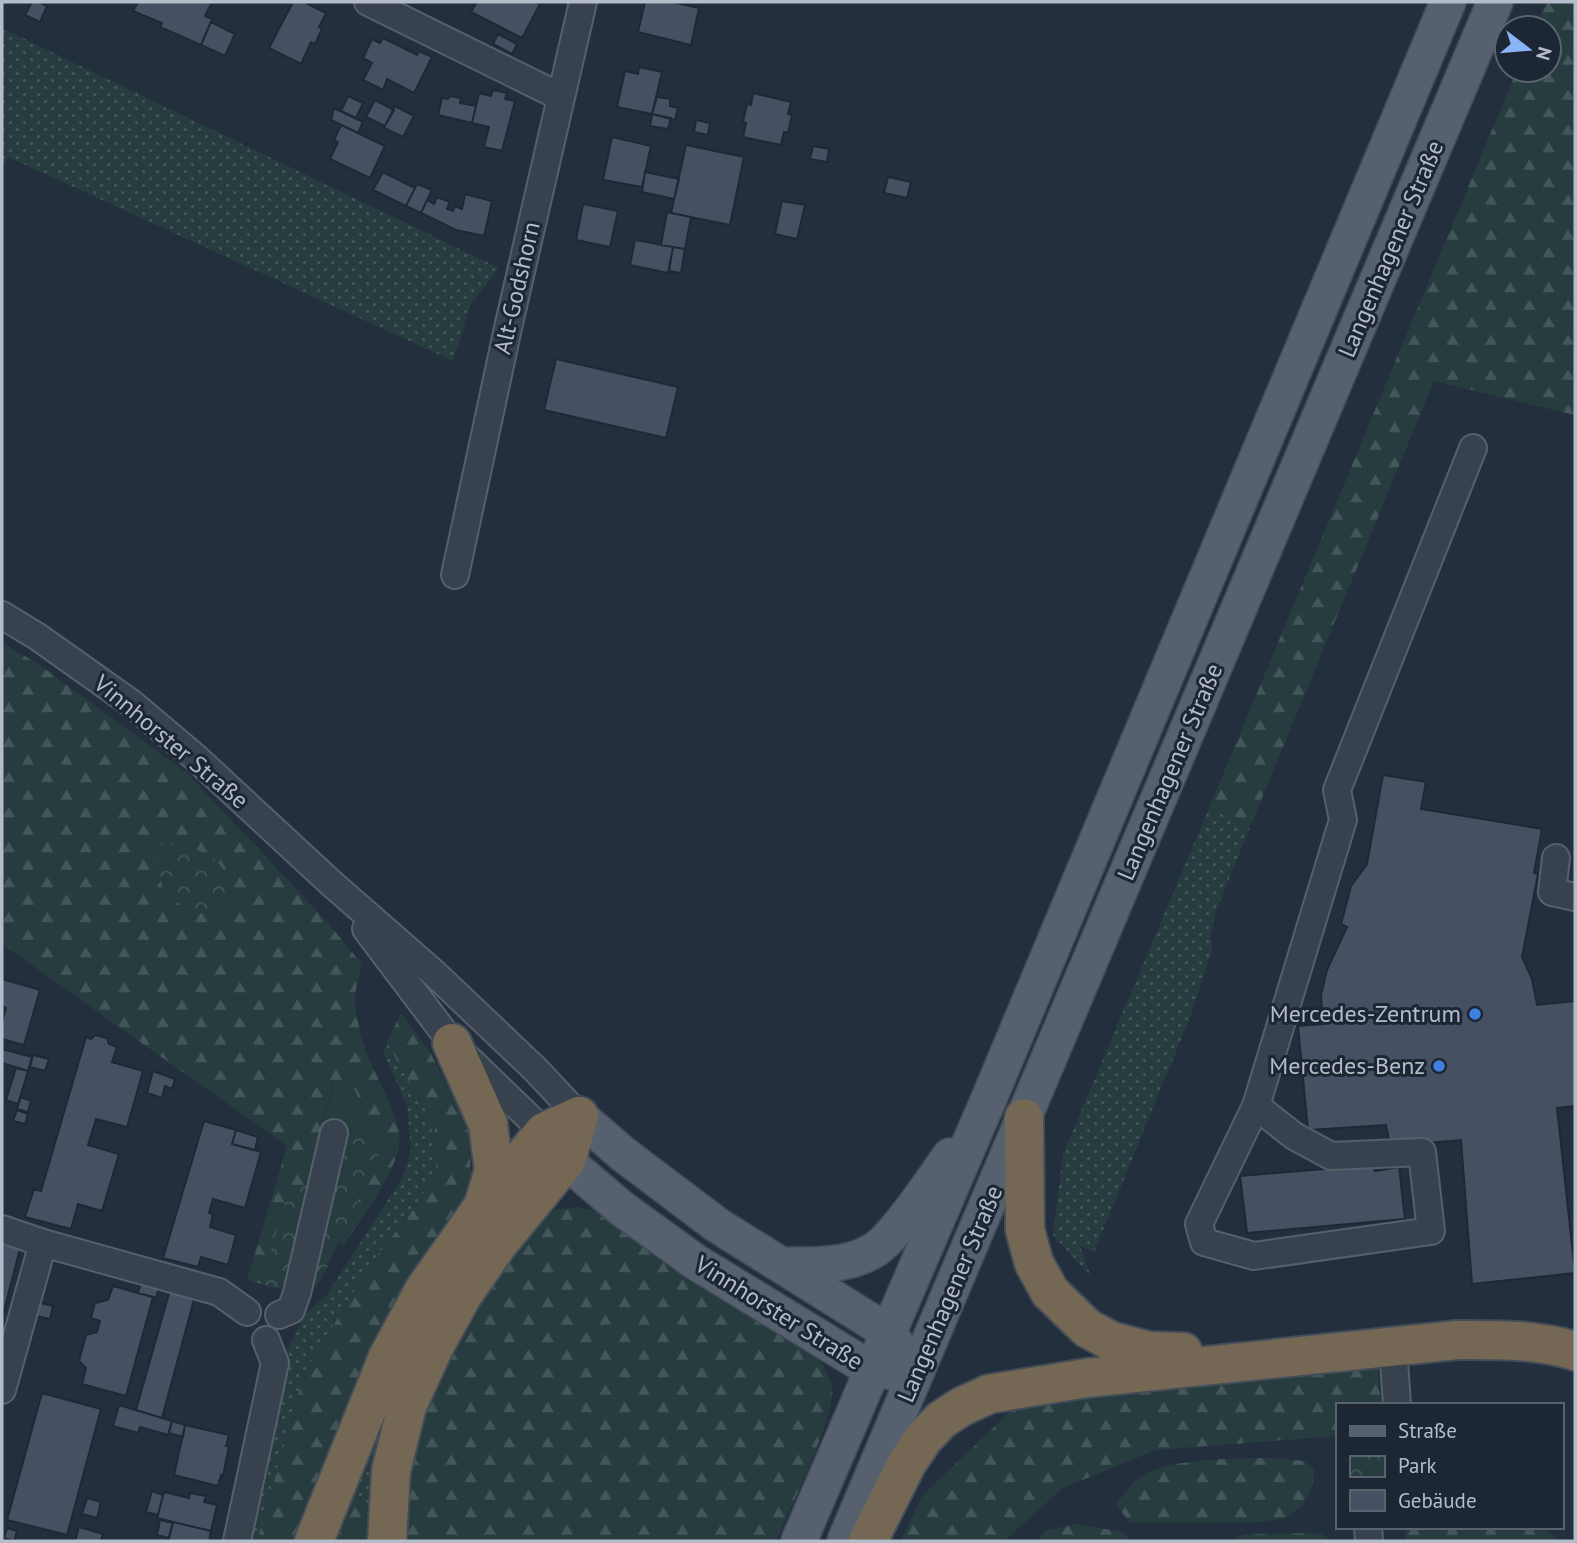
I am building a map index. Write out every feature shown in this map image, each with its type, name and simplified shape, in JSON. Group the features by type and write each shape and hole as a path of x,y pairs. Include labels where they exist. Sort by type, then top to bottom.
{"highway":[{"path":"452,1043 488,1124 494,1171 484,1205"},
{"path":"387,1541 391,1471 407,1406 434,1347 462,1296 498,1244 555,1147 579,1116"},
{"path":"1024,1118 1024,1221 1034,1263 1051,1292 1068,1312 1087,1328 1111,1340 1149,1351 1211,1352 1456,1326 1503,1325 1575,1331"},
{"path":"314,1541 388,1357 424,1290 484,1205 555,1147"},
{"path":"868,1541 907,1463 923,1439 942,1420 989,1394 1087,1378 1457,1340 1503,1339 1549,1343 1575,1351"}],"main road":[{"name":"Langenhagener Straße","path":"799,1541 990,1097 1448,2"},
{"name":"Langenhagener Straße","path":"845,1541 1495,2"},
{"path":"781,1265 831,1264 870,1253 886,1242 952,1154 990,1097"},
{"name":"Vinnhorster Straße","path":"579,1116 631,1160 717,1225 888,1332 916,1374"},
{"name":"Vinnhorster Straße","path":"555,1147 621,1208 694,1261 872,1370 916,1374"}],"street":[{"path":"368,2 561,97"},
{"name":"Alt-Godshorn","path":"455,575 583,2"},
{"path":"1256,1106 1294,1136 1331,1156 1422,1152 1431,1231 1254,1256 1203,1242 1199,1224 1256,1106 1343,820 1337,790 1473,447"},
{"name":"Vinnhorster Straße","path":"2,615 38,637 131,703 195,757 331,883 435,974 536,1070 579,1116"},
{"path":"1556,858 1552,892 1575,897"},
{"name":"Vinnhorster Straße","path":"331,883 452,1043 555,1147"},
{"path":"279,1315 291,1310 297,1293 334,1133"},
{"path":"2,1229 43,1244 219,1292 247,1312"},
{"path":"2,1390 43,1244"},
{"path":"258,1304 276,1310 279,1315 280,1328 277,1334 266,1340 252,1338 247,1332 244,1319 247,1312 258,1304"},
{"path":"237,1541 275,1363 266,1340"},
{"path":"1393,1347 1397,1403"}],"green space":[{"path":"1546,2 1575,2 1575,415 1434,381 1250,827 1209,808 1511,84 1563,84 1563,14 1541,14"},
{"path":"2,28 499,268 471,304 453,361 8,157 2,169"},
{"path":"2,643 37,663 187,773 321,915 362,964 355,996 361,1036 394,1114 399,1146 384,1183 344,1245 338,1243 381,1151 376,1135 333,1082 309,1184 287,1197 261,1284 247,1280 287,1146 2,944"},
{"path":"1209,808 1250,827 1215,914 1211,936 1212,950 1191,1015 1094,1252 1080,1246 1091,1277 1053,1235 1063,1154"},
{"path":"163,843 198,850 216,861 223,870 234,892 219,915 190,912 164,891 153,856"},
{"path":"401,1013 430,1052 468,1126 471,1173 458,1216 300,1541 257,1541 304,1374 370,1265 436,1175 435,1126 387,1043"},
{"path":"387,1043 435,1126 436,1175 370,1265 304,1374 257,1541 244,1541 284,1357 304,1315 326,1296 402,1178 411,1150 407,1106 383,1052"},
{"path":"334,1082 353,1086 376,1135 323,1125"},
{"path":"323,1125 376,1135 381,1151 322,1278 307,1297 261,1284 287,1196 309,1184"},
{"path":"577,1207 598,1212 821,1361 832,1386 832,1399 811,1463 776,1541 406,1541 408,1468 433,1385 469,1313 531,1226 554,1210"},
{"path":"405,1358 371,1504 347,1496"},
{"path":"1377,1359 1381,1403 1336,1403 1336,1436 1155,1450 1063,1488 1004,1541 901,1541 922,1496 1017,1405"},
{"path":"1271,1458 1305,1461 1314,1470 1313,1484 1303,1505 1285,1518 1260,1522 1130,1523 1116,1504 1138,1479 1165,1467 1221,1459"},
{"path":"347,1496 371,1504 372,1541 328,1541"},
{"path":"1077,1524 1122,1532 1132,1541 1036,1541 1047,1530"},
{"path":"1405,1529 1543,1529 1554,1536 1556,1541 1406,1541"},
{"path":"1319,1533 1333,1541 1231,1541 1244,1534"}],"building":[{"path":"32,2 47,6 40,22 25,15"},
{"path":"138,2 212,2 205,16 212,19 201,45 160,27 162,23 133,11"},
{"path":"293,2 304,2 326,13 315,44 311,42 301,64 269,48"},
{"path":"477,2 540,4 522,38 471,12"},
{"path":"645,2 672,2 699,8 691,45 638,32"},
{"path":"211,22 235,34 225,56 201,45"},
{"path":"498,34 517,44 512,54 493,44"},
{"path":"383,38 417,55 419,51 432,57 414,93 387,79 383,90 363,80 372,63 363,58 372,39 380,43"},
{"path":"639,67 662,72 652,114 617,107 625,71 638,74"},
{"path":"493,90 507,93 505,99 515,101 502,151 484,147 489,127 472,123 479,93 491,96"},
{"path":"753,93 791,102 788,114 792,115 788,133 784,132 781,145 743,137 747,104 751,105"},
{"path":"348,96 363,103 356,118 341,111"},
{"path":"450,96 461,98 460,103 476,106 472,123 438,115 442,98 448,99"},
{"path":"657,97 670,99 670,106 678,108 675,120 652,114"},
{"path":"375,100 394,110 385,126 366,117"},
{"path":"395,106 414,116 403,137 384,128"},
{"path":"334,108 363,122 358,133 331,120"},
{"path":"652,114 671,118 668,129 650,126"},
{"path":"696,120 710,123 708,135 694,132"},
{"path":"341,125 385,146 370,178 330,159 338,142 334,140"},
{"path":"612,137 651,146 642,187 603,180"},
{"path":"686,145 744,157 730,225 671,213"},
{"path":"813,146 829,149 827,162 810,159"},
{"path":"383,172 415,188 406,206 373,190"},
{"path":"645,172 679,179 674,199 642,192"},
{"path":"888,177 911,182 907,198 884,193"},
{"path":"417,184 432,190 421,213 406,206"},
{"path":"465,194 492,201 484,236 456,230 421,213 427,200 434,204 437,197 450,202 447,209 453,211 455,206 462,209"},
{"path":"782,201 805,205 797,239 775,234"},
{"path":"583,204 618,211 610,247 576,240"},
{"path":"667,212 691,217 685,249 661,245"},
{"path":"635,240 673,247 668,273 630,265"},
{"path":"673,247 685,249 681,273 669,271"},
{"path":"556,359 678,387 666,438 544,410"},
{"name":"Mercedes-Benz","path":"1383,775 1426,782 1421,809 1542,829 1534,873 1538,874 1522,957 1532,979 1537,1005 1575,1001 1575,1106 1557,1108 1575,1273 1472,1284 1461,1140 1390,1146 1386,1125 1308,1130 1298,1026 1323,1024 1321,995 1327,970 1347,927 1341,924 1351,886 1367,864"},
{"path":"2,979 40,990 24,1045 2,1039 2,1022 6,1008 2,1006"},
{"path":"95,1035 107,1038 109,1044 117,1047 112,1062 143,1071 127,1127 96,1119 88,1145 119,1154 102,1211 78,1204 71,1229 25,1217 34,1189 41,1191 86,1037 91,1039"},
{"path":"2,1049 32,1057 28,1071 2,1063"},
{"path":"33,1055 49,1059 45,1071 30,1067"},
{"path":"16,1068 28,1071 18,1104 6,1100"},
{"path":"153,1071 175,1079 172,1089 165,1086 162,1098 147,1093"},
{"path":"21,1097 31,1101 28,1112 17,1109"},
{"path":"17,1110 28,1114 25,1124 13,1121"},
{"path":"204,1121 236,1130 232,1144 261,1152 245,1208 213,1199 209,1213 213,1214 210,1227 236,1235 228,1265 201,1257 198,1267 163,1258"},
{"path":"236,1130 258,1137 255,1150 232,1144"},
{"path":"1373,1165 1375,1171 1399,1167 1405,1219 1247,1233 1240,1176"},
{"path":"2,1244 20,1249 2,1318"},
{"path":"141,1282 159,1287 156,1298 138,1293"},
{"path":"113,1286 153,1297 126,1396 82,1384 86,1368 79,1361 86,1335 97,1332 100,1321 91,1318 95,1303 108,1300"},
{"path":"170,1290 195,1296 162,1418 136,1410"},
{"path":"40,1303 53,1306 50,1319 36,1316"},
{"path":"42,1393 101,1409 67,1535 7,1520"},
{"path":"119,1405 172,1421 168,1435 140,1427 138,1433 113,1426"},
{"path":"172,1421 185,1425 183,1437 169,1433"},
{"path":"185,1425 229,1435 223,1476 221,1475 218,1486 174,1475"},
{"path":"152,1491 163,1495 158,1515 146,1512"},
{"path":"164,1492 189,1498 190,1493 206,1496 204,1502 217,1505 211,1531 157,1518"},
{"path":"87,1498 101,1502 97,1518 82,1514"},
{"path":"160,1520 173,1523 169,1538 157,1535"},
{"path":"173,1522 211,1531 209,1541 168,1541"},
{"path":"79,1527 103,1534 101,1541 75,1541"},
{"path":"7,1528 17,1531 14,1541 4,1538"}],"place":[{"name":"Mercedes-Zentrum","path":"1475,1014"},
{"name":"Mercedes-Benz","path":"1439,1066"}]}
